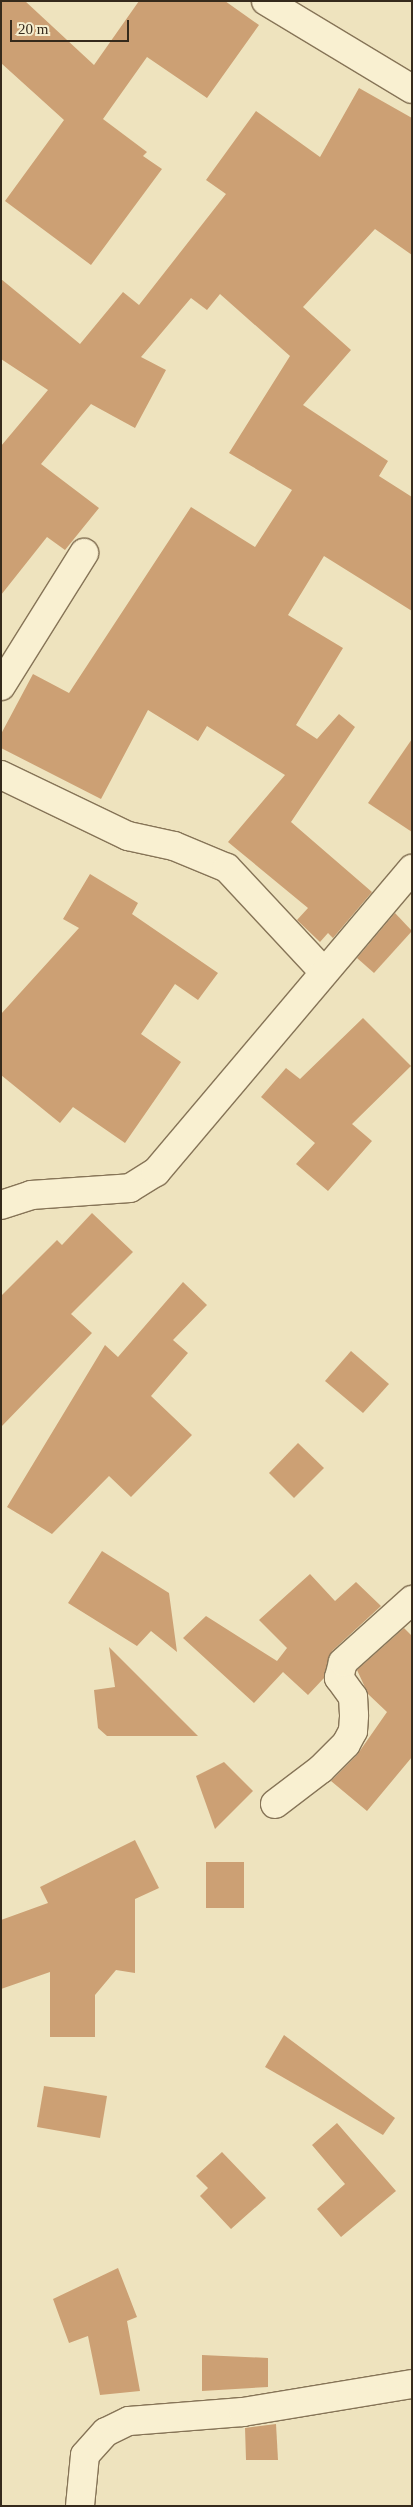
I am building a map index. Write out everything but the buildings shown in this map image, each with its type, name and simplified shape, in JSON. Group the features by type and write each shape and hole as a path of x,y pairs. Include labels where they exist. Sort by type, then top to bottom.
{"street":[{"path":"266,1 412,89"},
{"path":"1,686 84,553"},
{"path":"1,775 128,836 174,846 228,868 323,971"},
{"path":"1,1205 31,1195 130,1188 145,1181 412,869"},
{"path":"274,1804 346,1744 353,1731 354,1715 353,1698 339,1678 343,1662 412,1600"},
{"path":"80,2506 85,2454 106,2432 129,2421 243,2412 412,2384"}]}
